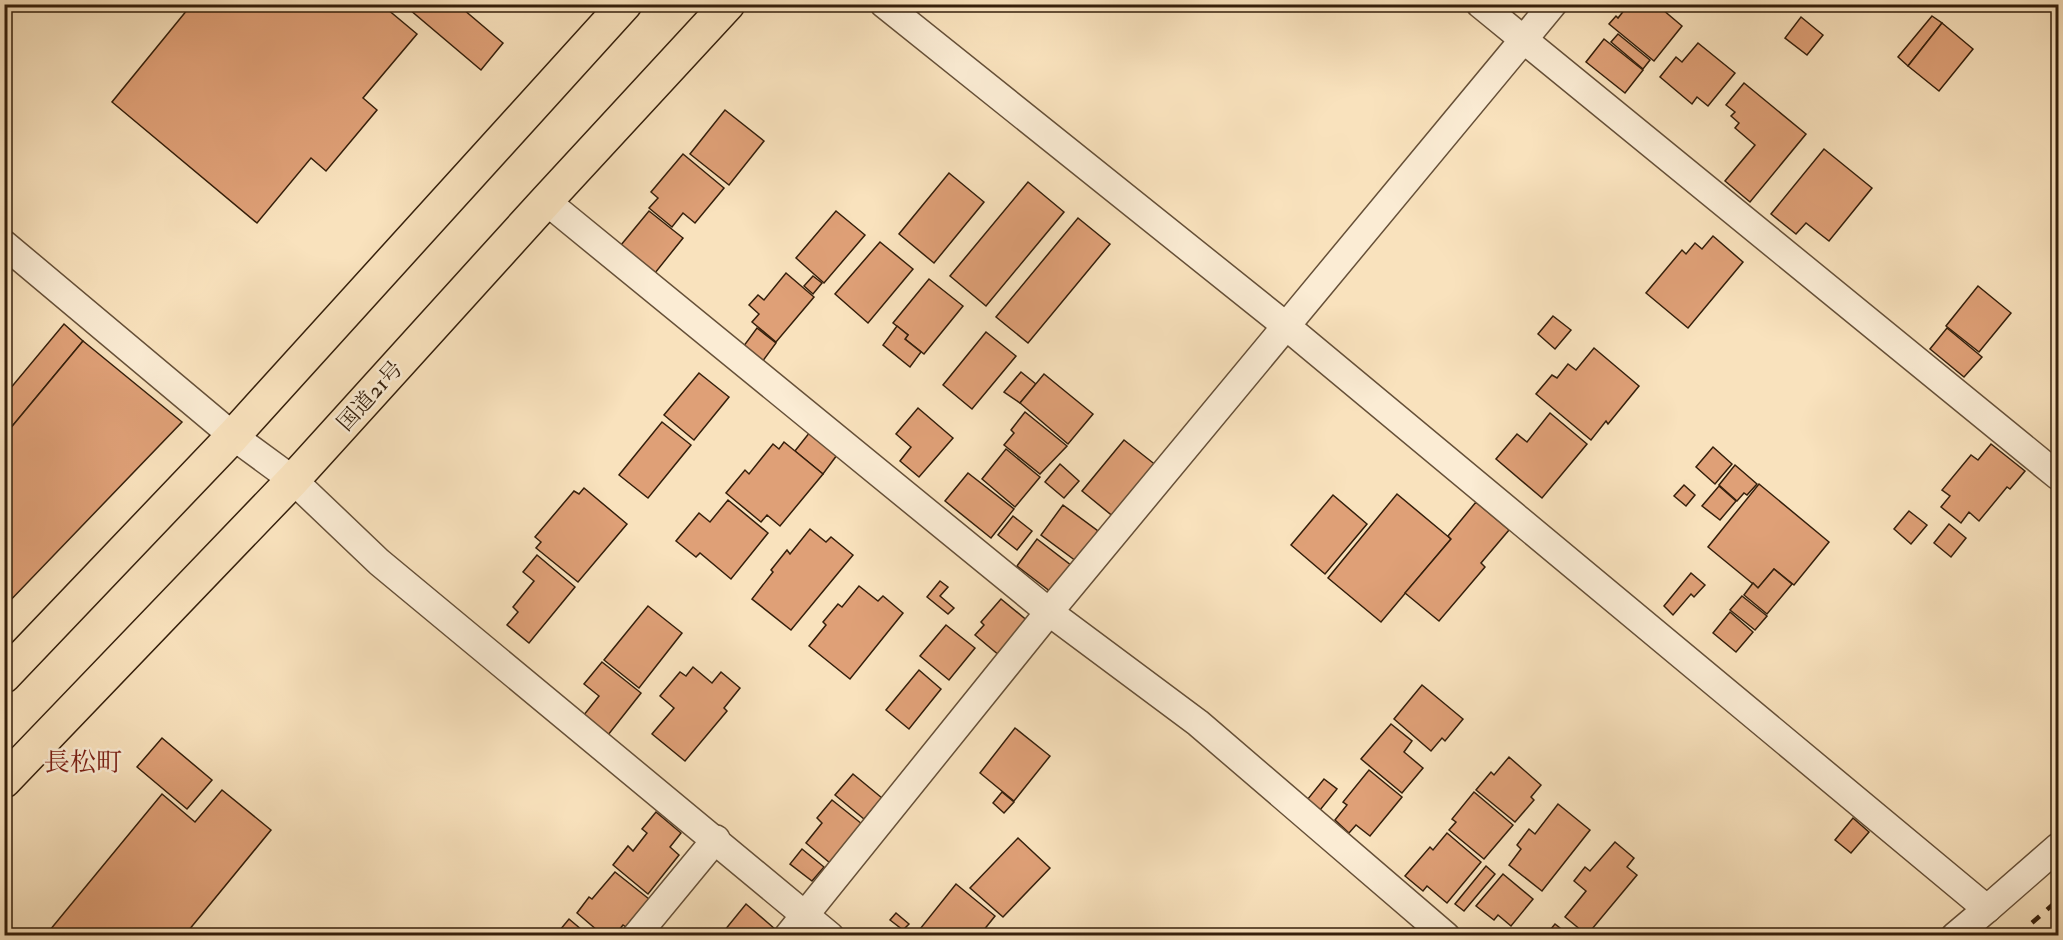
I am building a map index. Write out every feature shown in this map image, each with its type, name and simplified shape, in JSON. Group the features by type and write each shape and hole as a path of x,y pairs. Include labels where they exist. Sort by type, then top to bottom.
{"highway":[{"path":"4,676 233,436 625,4"},
{"name":"国道21号","path":"4,780 293,480 728,4"}],"street":[{"path":"884,4 1286,326 1987,909"},
{"path":"1480,4 2058,476"},
{"path":"788,936 1049,612 1553,4"},
{"path":"546,201 1049,612 1198,723 1446,936"},
{"path":"4,244 233,436 293,480 379,562 716,839 830,936"},
{"path":"636,936 716,839"},
{"path":"1955,936 2058,847"}],"building":[{"path":"192,4 381,4 417,34 363,98 377,110 326,171 311,158 257,223 112,102"},
{"path":"403,4 457,4 503,43 481,70"},
{"path":"1629,4 1656,4 1682,26 1654,61 1609,24 1616,16 1618,18"},
{"path":"1932,16 1942,23 1908,66 1898,57"},
{"path":"1801,17 1823,35 1807,55 1785,38"},
{"path":"1942,23 1973,49 1939,91 1908,66"},
{"path":"1618,34 1650,60 1643,69 1611,42"},
{"path":"1604,39 1643,70 1625,93 1586,62"},
{"path":"1698,43 1735,73 1708,106 1697,97 1692,104 1660,77 1676,57 1682,62"},
{"path":"1744,83 1806,134 1750,202 1725,181 1755,145 1735,128 1739,123 1731,116 1735,112 1726,105"},
{"path":"725,110 764,141 729,185 690,154"},
{"path":"1824,149 1872,188 1829,241 1806,223 1796,234 1771,214"},
{"path":"683,154 724,188 695,223 683,213 672,227 649,208 658,198 651,192"},
{"path":"949,173 984,202 934,263 899,234"},
{"path":"1028,182 1064,212 986,306 950,276"},
{"path":"649,211 683,238 655,273 621,245"},
{"path":"836,211 865,235 824,283 796,258"},
{"path":"1078,218 1110,244 1028,343 996,317"},
{"path":"1713,236 1743,262 1688,328 1646,293 1682,250 1686,254 1695,243 1702,249"},
{"path":"880,242 913,269 868,323 835,294"},
{"path":"786,273 814,297 776,342 752,322 759,314 749,305 758,295 764,300"},
{"path":"813,276 822,283 813,294 804,286"},
{"path":"929,279 963,306 924,354 905,339 908,335 893,323"},
{"path":"1978,286 2011,313 1979,352 1946,326"},
{"path":"1553,316 1571,330 1555,349 1538,334"},
{"path":"64,324 83,341 4,436 4,396"},
{"path":"897,326 908,335 905,339 921,352 910,367 883,345"},
{"path":"757,328 776,343 762,362 743,347"},
{"path":"1947,328 1982,357 1964,377 1930,349"},
{"path":"986,332 1016,356 972,409 943,385"},
{"path":"83,341 182,422 4,607 4,436"},
{"path":"1594,348 1639,386 1608,424 1606,421 1591,440 1536,394 1552,375 1557,378 1568,364 1576,370"},
{"path":"1021,372 1036,384 1020,403 1004,392"},
{"path":"699,373 729,397 694,440 664,415"},
{"path":"1044,374 1093,414 1068,444 1020,403"},
{"path":"918,408 953,438 919,477 900,461 911,447 896,434"},
{"path":"1025,412 1067,446 1040,474 1004,445 1014,433 1011,430"},
{"path":"1550,413 1587,444 1542,498 1496,459 1517,434 1527,442"},
{"path":"662,422 691,445 648,498 619,475"},
{"path":"810,432 837,455 823,474 795,451"},
{"path":"1124,440 1157,466 1115,518 1082,491"},
{"path":"784,442 823,474 780,526 767,515 761,522 726,493 745,470 749,474 773,444 779,449"},
{"path":"1991,444 2025,471 2010,489 2007,487 1979,521 1969,512 1961,523 1941,507 1950,496 1942,490 1971,455 1978,460"},
{"path":"1713,447 1732,464 1715,484 1696,467"},
{"path":"1006,449 1040,477 1015,507 982,479"},
{"path":"1060,464 1079,481 1064,498 1045,482"},
{"path":"1735,465 1757,484 1747,495 1744,493 1737,501 1719,485"},
{"path":"968,473 1014,509 991,538 945,501"},
{"path":"1759,484 1829,542 1794,585 1774,569 1758,588 1708,547"},
{"path":"1684,485 1695,495 1686,506 1674,496"},
{"path":"1719,486 1736,501 1720,520 1702,506"},
{"path":"584,488 627,524 578,582 536,548 541,542 535,537 574,491 579,494"},
{"path":"1397,494 1451,539 1381,622 1328,578"},
{"path":"1333,495 1367,524 1325,574 1291,545"},
{"path":"728,500 768,533 731,579 700,553 696,557 676,541 699,513 710,522"},
{"path":"1476,502 1509,530 1481,563 1485,567 1439,621 1405,593 1451,539 1448,536"},
{"path":"1063,505 1098,531 1076,561 1041,535"},
{"path":"1909,511 1927,525 1911,544 1894,529"},
{"path":"1013,516 1032,531 1017,550 998,535"},
{"path":"1949,524 1966,538 1951,557 1934,543"},
{"path":"810,529 826,542 831,537 853,555 791,630 752,599 787,550 790,554"},
{"path":"1037,539 1072,566 1051,592 1017,566"},
{"path":"537,555 575,587 529,643 507,625 518,612 513,607 534,581 523,572"},
{"path":"1774,569 1792,584 1767,614 1744,595 1753,583 1758,588"},
{"path":"1691,573 1705,585 1694,597 1691,594 1673,615 1664,606"},
{"path":"940,581 948,587 940,596 954,608 948,614 927,597"},
{"path":"859,586 878,601 883,596 903,613 850,679 809,646 826,625 823,622 838,604 842,607"},
{"path":"1742,596 1767,616 1755,630 1730,610"},
{"path":"1001,599 1029,622 1000,656 975,635 984,625 981,622"},
{"path":"648,606 682,633 639,688 604,660"},
{"path":"1730,612 1753,632 1736,652 1713,633"},
{"path":"946,625 975,648 949,680 920,656"},
{"path":"602,662 641,693 608,735 583,716 599,696 584,684"},
{"path":"693,667 712,683 721,672 740,688 724,708 727,711 685,761 652,734 674,708 660,696 680,672 686,676"},
{"path":"919,670 941,689 909,729 886,710"},
{"path":"1422,685 1463,719 1445,741 1442,738 1431,751 1394,719"},
{"path":"1391,724 1412,741 1404,752 1423,768 1402,793 1361,759"},
{"path":"1015,728 1050,756 1014,801 980,773"},
{"path":"162,738 212,780 187,809 137,767"},
{"path":"1509,757 1541,785 1531,797 1534,800 1515,822 1476,790 1491,772 1494,775"},
{"path":"1369,770 1402,797 1370,836 1356,825 1349,833 1335,820 1347,805 1343,802"},
{"path":"853,774 882,798 864,819 835,795"},
{"path":"1324,779 1337,789 1320,810 1307,800"},
{"path":"222,790 271,830 184,936 45,936 162,794 195,822"},
{"path":"1002,792 1014,802 1004,813 993,803"},
{"path":"1474,792 1513,825 1484,859 1449,830 1456,822 1452,819"},
{"path":"832,800 862,824 830,863 806,843 822,823 817,818"},
{"path":"1558,804 1590,830 1542,891 1509,865 1521,849 1517,845 1529,829 1535,834"},
{"path":"656,812 681,833 670,847 679,855 648,894 613,865 628,846 633,851 647,833 642,829"},
{"path":"1853,818 1869,832 1851,853 1835,840"},
{"path":"1447,833 1481,862 1447,903 1427,886 1423,891 1405,876 1430,847 1433,850"},
{"path":"1018,838 1050,868 1003,917 970,888"},
{"path":"1615,842 1634,858 1627,867 1637,875 1587,935 1565,917 1586,891 1574,881 1585,867 1590,871"},
{"path":"802,849 824,867 812,881 790,864"},
{"path":"1486,866 1495,874 1464,911 1455,904"},
{"path":"615,872 649,899 626,927 623,925 614,936 604,936 577,913 589,897 592,899"},
{"path":"1503,874 1533,899 1511,926 1498,915 1494,920 1476,906"},
{"path":"956,884 995,916 979,936 917,936 916,934"},
{"path":"746,904 775,929 770,936 720,936"},
{"path":"896,913 909,924 903,930 890,920"},
{"path":"569,919 589,936 555,936"},
{"path":"1555,924 1565,932 1562,936 1545,936"}],"railway":[{"path":"2017,936 2058,900"},
{"path":"2049,936 2058,927"}],"district":[{"name":"長松町","path":"83,763"}]}
